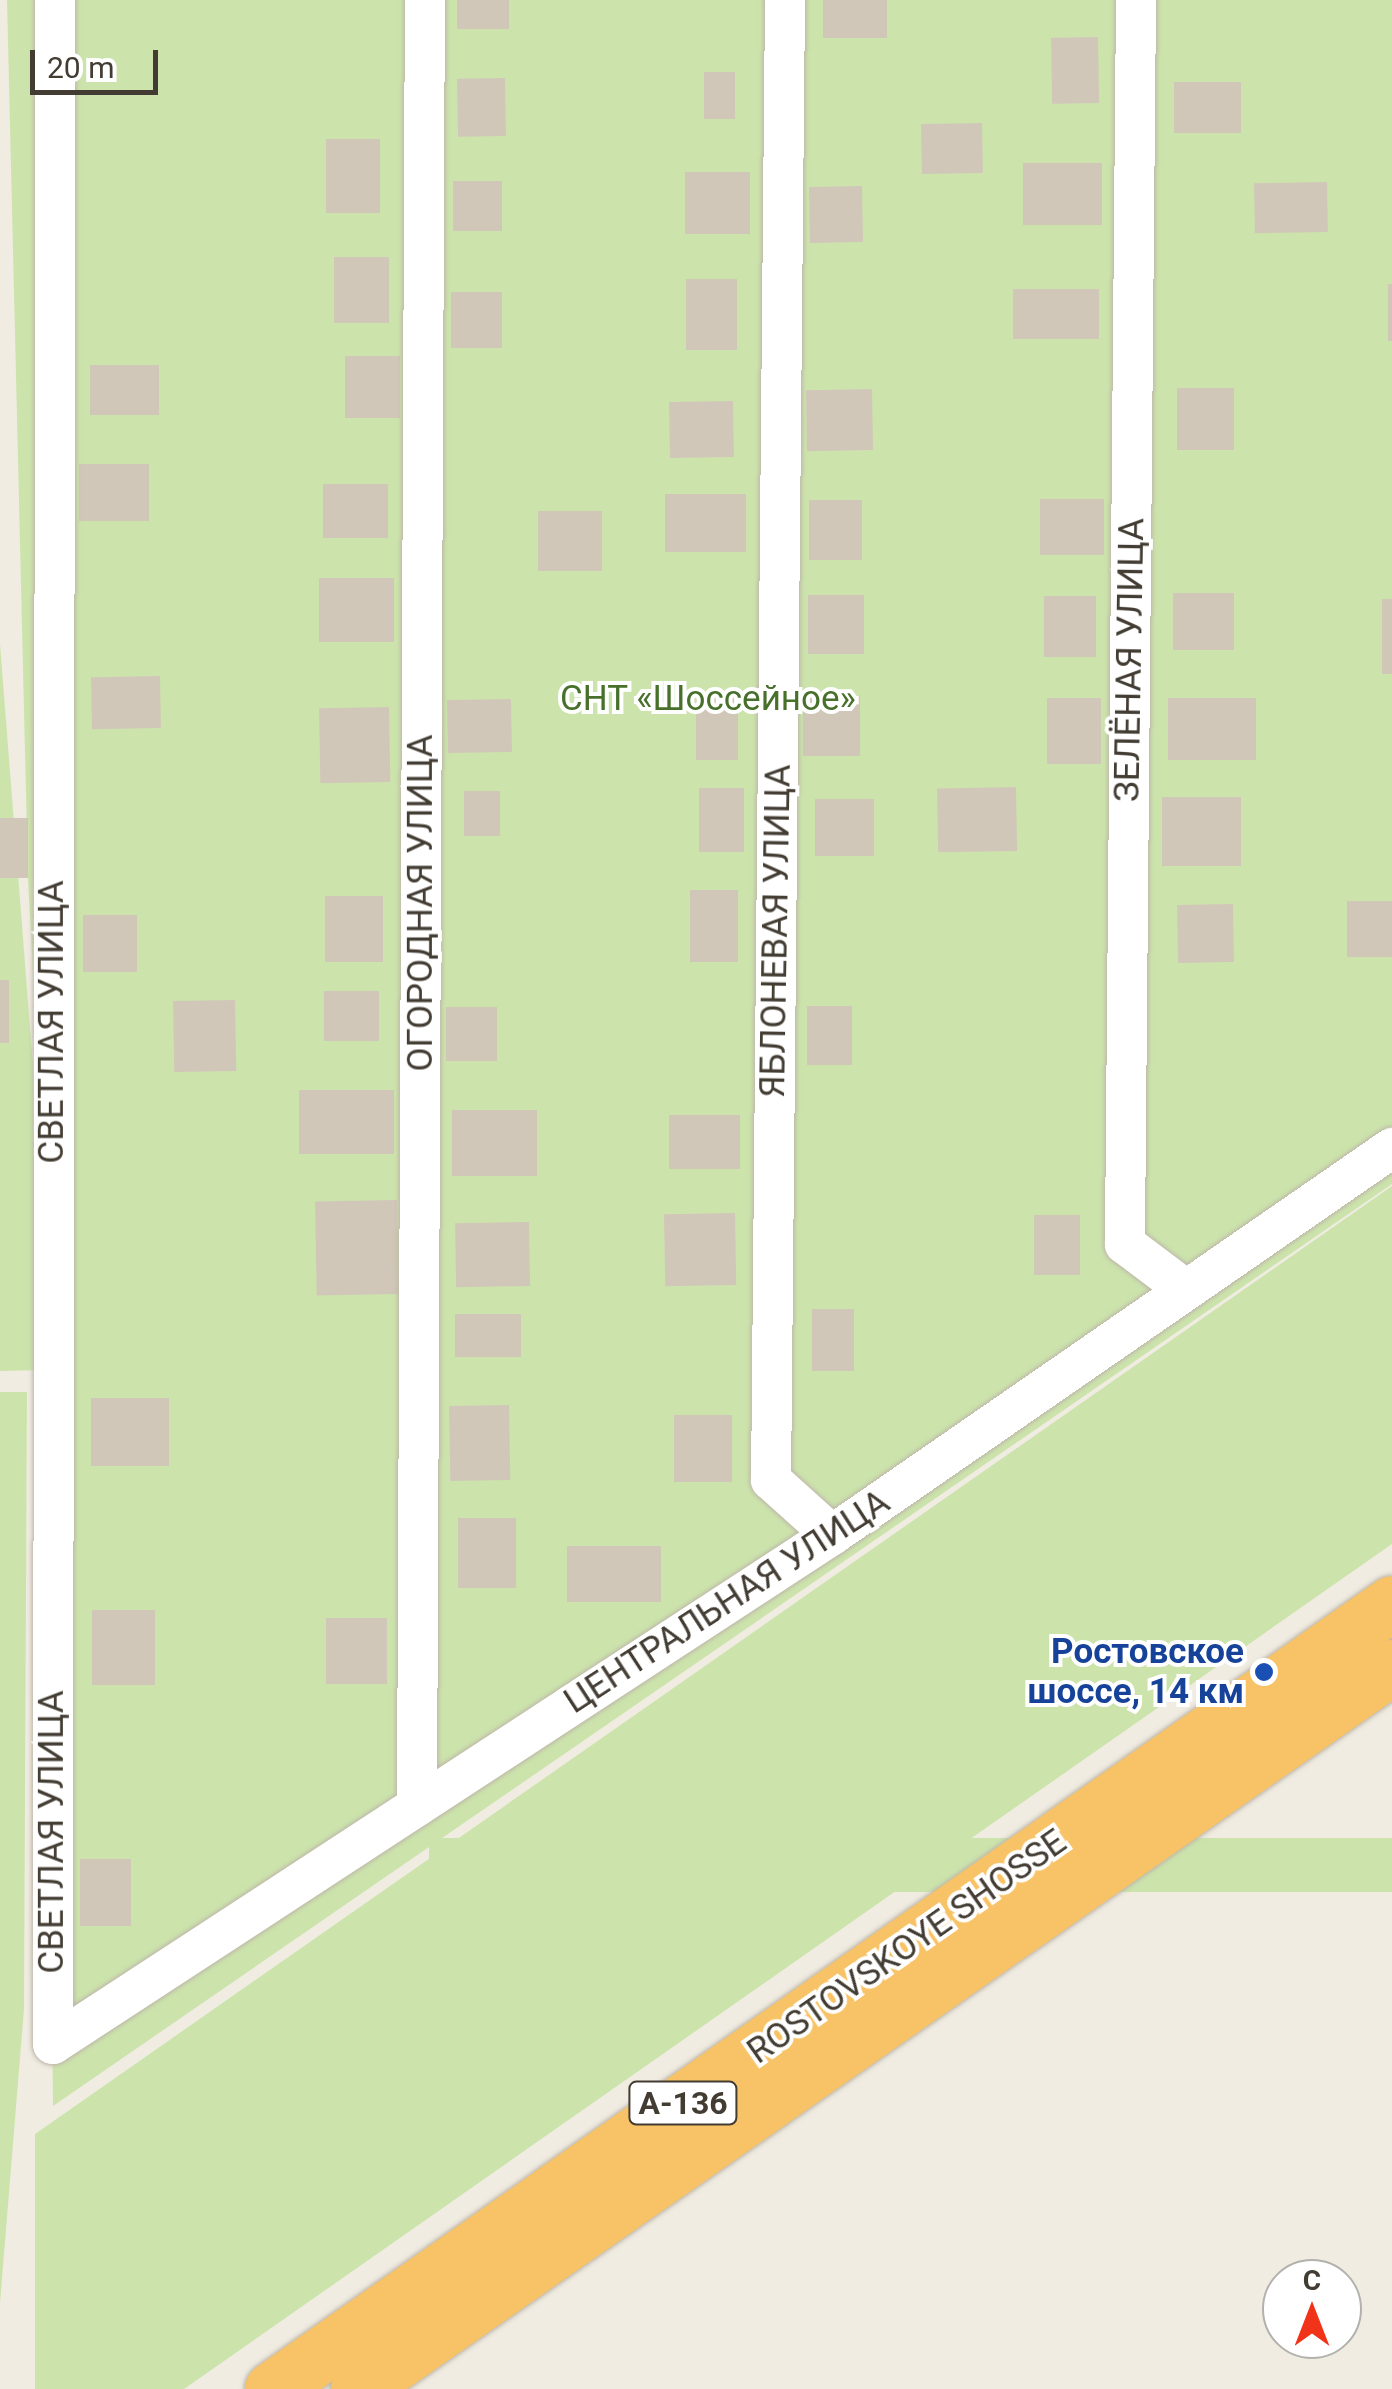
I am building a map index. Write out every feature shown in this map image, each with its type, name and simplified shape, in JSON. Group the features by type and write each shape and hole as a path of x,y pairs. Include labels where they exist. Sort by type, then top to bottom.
{"highway":[{"name":"ROSTOVSKOYE SHOSSE","path":"272,2389 1392,1603"},
{"name":"ROSTOVSKOYE SHOSSE","path":"358,2389 1392,1667"}],"street":[{"name":"СВЕТЛАЯ УЛИЦА","path":"53,2044 55,0"},
{"name":"ОГОРОДНАЯ УЛИЦА","path":"417,1806 424,0"},
{"name":"ЯБЛОНЕВАЯ УЛИЦА","path":"785,0 771,1480 832,1535"},
{"name":"ЗЕЛЁНАЯ УЛИЦА","path":"1136,0 1124,1244 1186,1290"},
{"name":"ЦЕНТРАЛЬНАЯ УЛИЦА","path":"53,2044 832,1535 1392,1148"}],"green space":[{"name":"СНТ «Шоссейное»","path":"7,0 1392,0 1392,1184 53,2106 46,1370 0,1371 0,644 48,1257 28,878"},
{"path":"1392,1186 1392,1544 184,2389 35,2389 35,2134"},
{"path":"0,1392 27,1392 24,2009 0,2303"},
{"path":"429,1838 1392,1838 1392,1892 429,1892"}],"building":[{"path":"457,0 509,0 509,29 457,29"},
{"path":"823,0 887,0 887,38 823,38"},
{"path":"1098,37 1099,103 1052,104 1051,38"},
{"path":"704,72 735,72 735,119 704,119"},
{"path":"505,78 506,136 458,137 457,79"},
{"path":"1174,82 1241,82 1241,133 1174,133"},
{"path":"982,123 983,173 922,174 921,124"},
{"path":"326,139 380,139 380,213 326,213"},
{"path":"1023,163 1102,163 1102,225 1023,225"},
{"path":"685,172 750,172 750,234 685,234"},
{"path":"453,181 502,181 502,231 453,231"},
{"path":"1327,182 1328,232 1255,233 1254,183"},
{"path":"862,186 863,242 810,243 809,187"},
{"path":"334,257 389,257 389,323 334,323"},
{"path":"686,279 737,279 737,350 686,350"},
{"path":"1388,284 1392,284 1392,341 1388,341"},
{"path":"1013,289 1099,289 1099,339 1013,339"},
{"path":"451,292 502,292 502,348 451,348"},
{"path":"345,356 400,356 400,418 345,418"},
{"path":"90,365 159,365 159,415 90,415"},
{"path":"1177,388 1234,388 1234,450 1177,450"},
{"path":"872,389 873,450 807,451 806,390"},
{"path":"733,401 734,457 670,458 669,402"},
{"path":"79,464 149,464 149,521 79,521"},
{"path":"323,484 388,484 388,538 323,538"},
{"path":"665,494 746,494 746,552 665,552"},
{"path":"1040,499 1104,499 1104,555 1040,555"},
{"path":"809,500 862,500 862,560 809,560"},
{"path":"538,511 602,511 602,571 538,571"},
{"path":"319,578 394,578 394,642 319,642"},
{"path":"1173,593 1234,593 1234,650 1173,650"},
{"path":"808,595 864,595 864,654 808,654"},
{"path":"1044,596 1096,596 1096,657 1044,657"},
{"path":"1382,599 1392,599 1392,674 1382,674"},
{"path":"160,676 161,728 92,729 91,677"},
{"path":"696,692 738,692 738,760 696,760"},
{"path":"803,696 860,696 860,756 803,756"},
{"path":"1047,698 1101,698 1101,764 1047,764"},
{"path":"1168,698 1256,698 1256,760 1168,760"},
{"path":"511,699 512,752 448,753 447,700"},
{"path":"389,707 390,782 320,783 319,708"},
{"path":"1016,787 1017,851 938,852 937,788"},
{"path":"699,788 744,788 744,852 699,852"},
{"path":"464,791 500,791 500,836 464,836"},
{"path":"1162,797 1241,797 1241,866 1162,866"},
{"path":"815,799 874,799 874,856 815,856"},
{"path":"0,818 28,818 28,878 0,878"},
{"path":"690,890 738,890 738,962 690,962"},
{"path":"325,896 383,896 383,962 325,962"},
{"path":"1347,901 1392,901 1392,957 1347,957"},
{"path":"1233,904 1234,962 1178,963 1177,905"},
{"path":"83,915 137,915 137,972 83,972"},
{"path":"0,980 9,980 9,1043 0,1043"},
{"path":"324,991 379,991 379,1041 324,1041"},
{"path":"235,1000 236,1071 174,1072 173,1001"},
{"path":"807,1006 852,1006 852,1065 807,1065"},
{"path":"446,1007 497,1007 497,1061 446,1061"},
{"path":"299,1090 394,1090 394,1154 299,1154"},
{"path":"452,1110 537,1110 537,1176 452,1176"},
{"path":"669,1115 740,1115 740,1169 669,1169"},
{"path":"397,1200 399,1294 317,1295 315,1201"},
{"path":"735,1213 736,1285 665,1286 664,1214"},
{"path":"1034,1215 1080,1215 1080,1275 1034,1275"},
{"path":"529,1222 530,1286 456,1287 455,1223"},
{"path":"812,1309 854,1309 854,1371 812,1371"},
{"path":"455,1314 521,1314 521,1357 455,1357"},
{"path":"91,1398 169,1398 169,1466 91,1466"},
{"path":"509,1405 510,1480 450,1481 449,1406"},
{"path":"674,1415 732,1415 732,1482 674,1482"},
{"path":"458,1518 516,1518 516,1588 458,1588"},
{"path":"567,1546 661,1546 661,1602 567,1602"},
{"path":"92,1610 155,1610 155,1685 92,1685"},
{"path":"326,1618 387,1618 387,1684 326,1684"},
{"path":"80,1859 131,1859 131,1926 80,1926"}],"place":[{"name":"Ростовское шоссе, 14 км","path":"1264,1672"}]}
